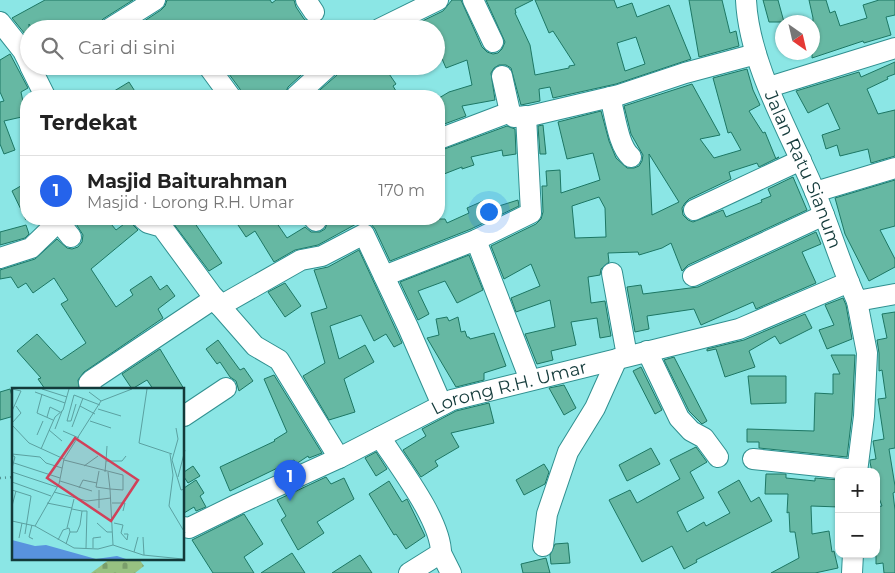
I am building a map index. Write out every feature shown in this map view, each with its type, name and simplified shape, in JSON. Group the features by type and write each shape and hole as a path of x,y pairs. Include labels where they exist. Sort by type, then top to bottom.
{"street":[{"path":"123,20 155,0"},
{"path":"473,0 493,42"},
{"name":"Jalan Ratu Sianum","path":"746,0 747,22 756,54 815,192 857,301 868,353 864,416 857,468"},
{"path":"396,20 430,2"},
{"path":"0,22 20,46"},
{"path":"769,86 895,48"},
{"path":"445,137 518,114 610,97 685,73 756,54"},
{"path":"35,75 42,90"},
{"path":"215,75 226,90"},
{"path":"303,90 319,75"},
{"path":"384,276 476,240 532,214 518,114 502,76"},
{"path":"610,97 622,144 626,152 631,156"},
{"path":"694,210 800,160"},
{"path":"815,192 895,168"},
{"path":"693,276 824,215"},
{"path":"0,258 31,248 55,225"},
{"path":"63,225 71,237"},
{"path":"158,225 162,227 218,302 255,346 279,360 339,458"},
{"path":"91,388 89,383 92,380 218,302 301,260 322,256 363,234 366,236 442,405"},
{"path":"476,240 530,380"},
{"path":"543,546 547,514 568,452 595,408 622,357 612,273"},
{"name":"Lorong R.H. Umar","path":"185,527 189,528 339,458 452,400 739,329 849,282"},
{"path":"857,301 895,294"},
{"path":"647,351 679,418 691,431 704,438 718,457"},
{"path":"185,415 226,388"},
{"path":"380,437 429,515 440,540 441,553 451,573"},
{"path":"753,459 835,468"},
{"path":"409,573 441,553"},
{"path":"852,573 853,558"}],"green space":[{"path":"109,560 140,560 144,566 135,573 91,573"}],"building":[{"path":"45,0 133,0 102,20 20,20 20,28 12,18"},
{"path":"167,0 270,0 272,3 276,0 294,0 296,7 305,20 146,20 165,6"},
{"path":"452,0 461,0 482,47 487,52 493,54 498,53 502,49 505,42 486,0 533,0 515,9 515,13 530,45 535,75 575,65 553,31 549,33 535,0 614,0 617,8 632,3 637,17 669,5 691,59 616,84 553,98 550,87 539,89 540,101 521,105 511,68 506,65 499,65 491,73 495,100 462,106 466,116 445,124 445,94 472,85 467,60 446,68 445,66 445,20 424,20 443,11","holes":["636,37 645,64 625,71 617,43"]},
{"path":"689,0 722,0 730,33 736,31 739,46 699,57"},
{"path":"763,0 778,0 782,15 775,15 775,22 769,22"},
{"path":"809,0 826,0 830,13 835,11 840,26 867,18 863,5 879,0 895,0 895,15 886,17 891,35 864,43 863,41 820,55 820,15 812,15"},
{"path":"10,54 28,88 20,90 20,117 4,121 15,150 4,154 0,144 0,102 4,101 0,92 0,60"},
{"path":"895,62 895,74 867,89 878,114 895,110 895,156 871,163 868,149 840,156 837,145 826,149 822,135 840,129 828,103 808,113 796,91 859,72 861,77"},
{"path":"747,69 760,105 749,111 763,133 765,132 776,159 759,167 757,163 729,172 731,179 689,199 682,208 683,215 693,222 723,210 726,217 762,202 761,200 771,196 768,189 793,177 807,210 688,265 682,271 671,243 662,248 639,255 638,252 608,253 609,262 601,269 600,275 588,277 591,303 605,301 611,336 600,338 597,318 571,322 576,345 551,351 553,360 537,364 525,334 555,327 550,300 516,312 511,298 540,286 531,264 504,279 491,246 536,224 541,219 543,212 542,186 547,186 546,171 560,170 561,193 600,180 593,153 567,159 558,122 601,111 616,158 627,168 634,168 639,166 643,155 631,134 624,106 692,84 720,135 700,139 714,158 741,150 731,132 728,133 713,78","holes":["649,154 679,202 652,215","599,197 605,208 606,237 575,238 572,206"]},
{"path":"230,75 301,75 287,90 240,89"},
{"path":"337,75 390,75 396,84 393,86 395,90 320,90"},
{"path":"129,82 134,90 116,90"},
{"path":"543,125 546,154 540,154 538,126"},
{"path":"507,126 515,129 516,154 503,156 502,150 471,157 474,165 462,169 462,167 445,174 445,149"},
{"path":"895,180 895,226 880,230 895,259 895,267 869,281 845,234 835,198"},
{"path":"20,186 20,208 12,191"},
{"path":"518,200 519,206 471,229 390,261 372,225 445,225 445,219 447,223 469,213 467,208 483,201 486,210"},
{"path":"26,225 29,234 25,238 0,245 0,232"},
{"path":"77,225 112,225 116,230 123,225 133,225 138,230 91,269 116,307 133,295 130,290 151,276 160,290 167,285 175,296 158,309 163,318 84,372 78,380 79,388 44,388 38,379 41,378 17,351 37,334 61,360 86,343 61,304 68,300 54,278 33,293 26,283 18,288 11,277 0,279 0,270 35,259 57,239 67,248 78,247 82,242 83,235"},
{"path":"174,225 196,225 222,263 209,271"},
{"path":"238,225 278,225 287,238 305,227 311,232 320,232 325,229 326,225 354,225 318,245 295,250 274,262 255,231 246,237"},
{"path":"816,232 821,244 802,252 816,283 756,309 753,302 701,325 694,309 647,316 649,329 635,332 627,287 641,285 643,294 698,287"},
{"path":"359,250 402,343 394,347 386,334 374,341 361,315 330,326 339,359 365,345 374,362 344,379 355,412 329,420 303,376 325,363 311,313 327,308 314,270 328,267"},
{"path":"469,255 483,290 457,303 445,281 418,291 429,314 418,320 400,282"},
{"path":"285,283 301,306 285,317 268,292"},
{"path":"843,298 852,339 827,349 819,330 834,325 825,305"},
{"path":"895,312 895,448 889,449 895,486 895,492 893,493 895,510 895,573 884,573 883,563 876,564 876,558 880,558 880,506 882,506 880,501 880,468 871,468 870,460 876,459 873,441 884,439 878,399 886,398 882,370 879,371 877,340 887,338 882,314"},
{"path":"805,314 812,328 780,344 775,336 749,351 755,367 725,377 716,349 707,351 707,349 744,340"},
{"path":"447,317 449,321 458,317 461,332 465,331 470,339 494,333 506,366 484,373 484,380 456,387 427,338 439,335 436,319"},
{"path":"218,340 240,370 244,368 253,381 239,391 236,381 230,377 220,362 217,364 206,349"},
{"path":"160,349 183,388 152,388 147,380 131,388 122,374"},
{"path":"831,355 855,355 852,415 847,457 759,448 759,442 747,442 747,429 814,431 815,393 833,394 833,374 840,374"},
{"path":"674,357 707,421 702,424 689,411 664,360"},
{"path":"641,367 662,410 655,414 633,371"},
{"path":"274,375 322,453 309,458 308,456 296,464 294,460 230,491 220,467 275,441 287,432 264,379"},
{"path":"748,376 786,376 786,403 751,404"},
{"path":"564,385 576,408 564,415 549,388"},
{"path":"10,389 12,417 0,420 0,392"},
{"path":"489,403 494,423 451,433 459,447 435,461 438,466 421,477 403,450 426,436 422,429 456,411"},
{"path":"696,447 707,462 690,472 704,498 677,512 687,532 704,522 706,526 730,513 718,492 739,480 751,502 759,497 772,521 696,560 697,562 684,569 672,546 642,562 609,500 630,490 637,503 680,479 670,460"},
{"path":"651,448 660,464 627,481 619,465"},
{"path":"376,452 387,469 376,476 365,458"},
{"path":"544,464 549,472 545,484 524,495 516,480"},
{"path":"193,466 200,476 188,483 185,478 185,471"},
{"path":"766,474 786,474 786,478 815,481 815,478 835,480 835,507 811,506 812,534 829,531 832,552 834,551 838,568 815,573 771,573 799,558 795,532 790,532 789,512 787,513 788,494 765,494"},
{"path":"326,477 331,484 344,478 354,499 317,522 324,533 298,550 281,520 286,516 277,500"},
{"path":"196,480 204,493 200,496 206,507 196,511 194,507 185,512 185,487"},
{"path":"389,481 402,502 407,499 425,536 406,549 396,534 394,535 369,494"},
{"path":"244,514 263,544 244,557 254,573 213,573 192,540"},
{"path":"568,543 570,563 551,564 550,555 555,544"},
{"path":"292,553 305,573 261,573"},
{"path":"360,555 372,573 332,573"},
{"path":"546,558 550,573 523,573 521,564"}],"place":[{"name":"Masjid Baiturahman","path":"290,501"}]}
